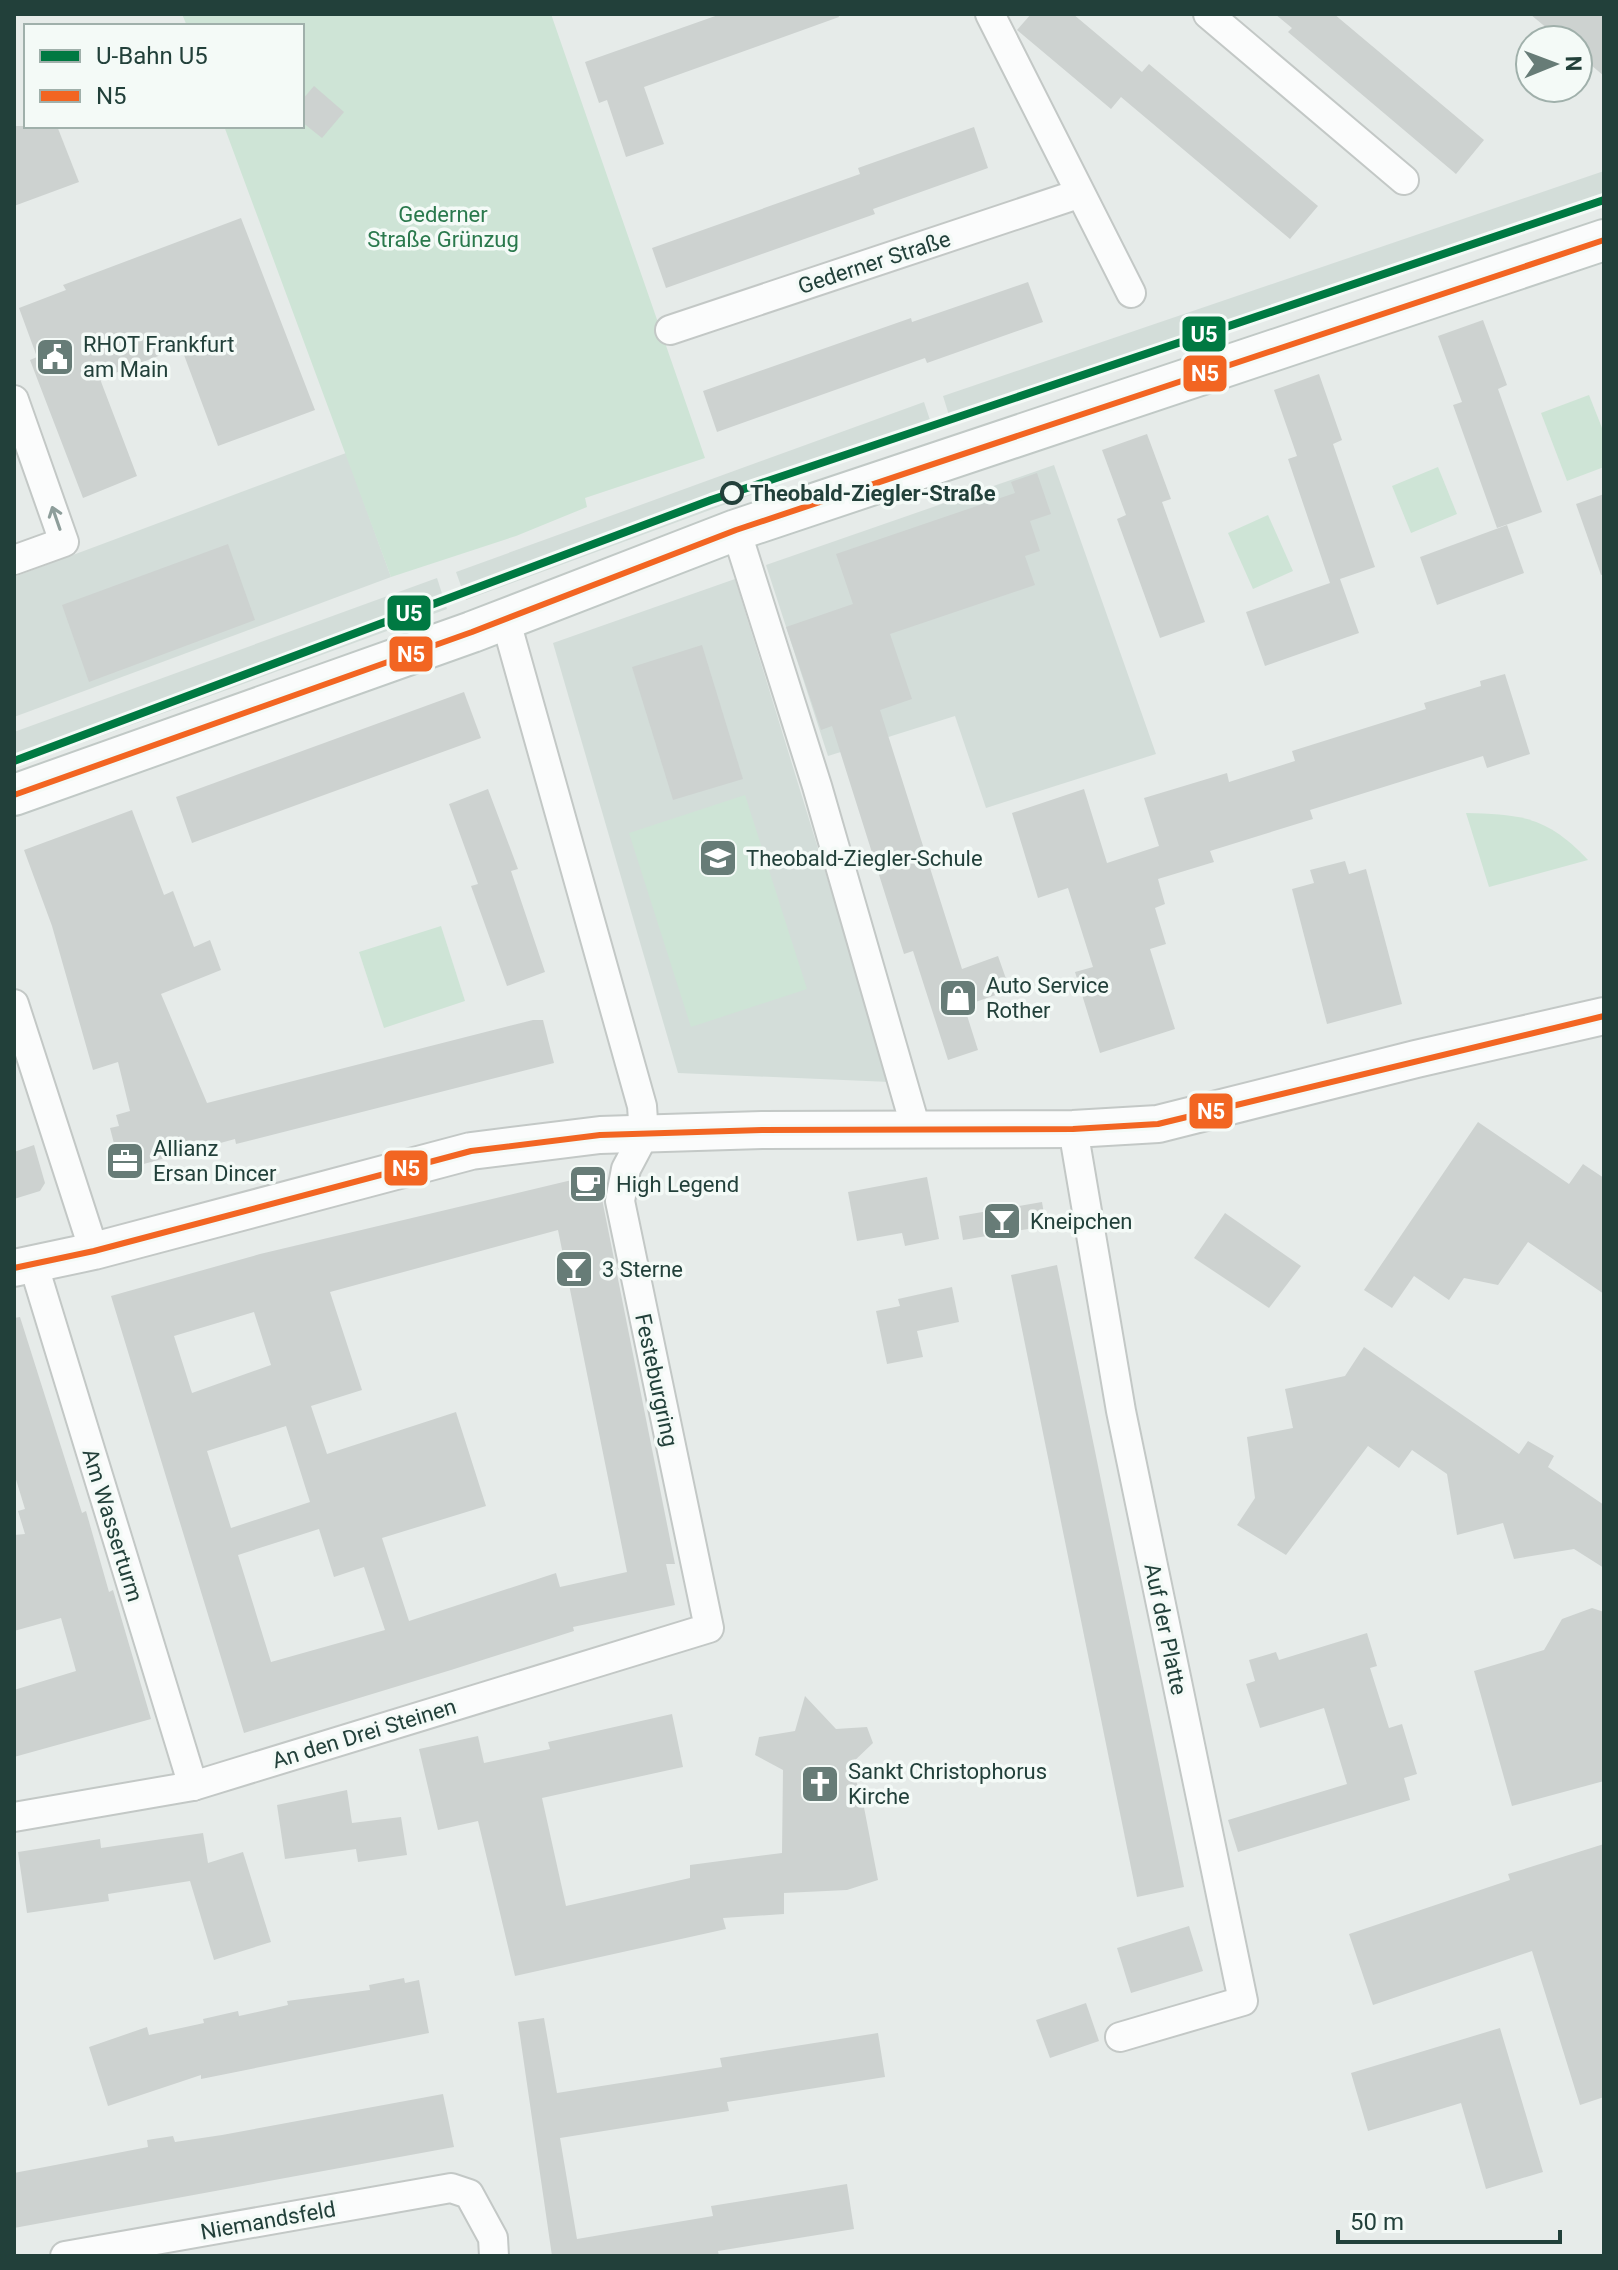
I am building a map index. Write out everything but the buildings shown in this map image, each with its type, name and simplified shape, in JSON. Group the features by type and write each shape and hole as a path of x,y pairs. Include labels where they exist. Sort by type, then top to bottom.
{"main road":[{"path":"14,795 505,618 736,530 1604,240"}],"street":[{"path":"990,14 1078,194 1131,293"},
{"path":"1208,14 1404,180"},
{"name":"Gederner Straße","path":"670,330 1078,194"},
{"path":"14,400 64,542 14,560"},
{"path":"736,530 817,786 916,1129"},
{"path":"505,618 642,1106 644,1135"},
{"path":"14,1004 94,1251"},
{"path":"24,1265 94,1251 471,1151 600,1135 762,1130 1073,1129 1158,1124 1416,1059 1604,1016"},
{"name":"Auf der Platte","path":"1073,1129 1121,1411 1243,2001 1120,2037"},
{"name":"Festeburgring","path":"644,1135 626,1169 620,1201 709,1628"},
{"name":"Am Wasserturm","path":"24,1265 193,1786"},
{"name":"An den Drei Steinen","path":"14,1817 193,1786 709,1628"},
{"name":"Niemandsfeld","path":"65,2256 451,2188 469,2194 493,2238 494,2256"}],"shaded area":[{"path":"1604,171 1604,206 952,425 943,396"},
{"path":"924,402 934,432 851,458 466,600 456,572"},
{"path":"346,453 391,577 14,717 14,577"},
{"name":"Theobald-Ziegler-Schule","path":"1054,465 1156,754 986,808 955,716 828,756 766,565"},
{"path":"437,578 447,609 14,768 14,732"},
{"name":"Theobald-Ziegler-Schule","path":"735,579 890,1082 678,1073 553,643"}],"green space":[{"name":"Gederner Straße Grünzug","path":"182,14 551,14 705,458 585,498 587,507 516,536 391,577 225,128 304,128 304,24 186,24"},
{"path":"1589,395 1604,433 1604,467 1567,481 1541,413"},
{"path":"1438,467 1457,514 1411,533 1392,486"},
{"path":"1268,515 1293,571 1253,589 1228,533"},
{"path":"745,795 807,989 691,1027 629,833"},
{"path":"1466,813 1503,815 1533,821 1560,835 1588,860 1489,887"},
{"path":"441,926 465,1001 384,1028 359,952"}],"metro line":[{"name":"U5","path":"14,761 711,500 1604,200"}],"transit line":[{"name":"N5","path":"14,795 472,632 736,530 1604,240"},
{"name":"N5","path":"14,1268 94,1251 471,1151 600,1135 762,1130 1073,1129 1158,1124 1604,1016"}],"place":[{"name":"RHOT Frankfurt am Main","path":"55,357"},
{"name":"Theobald-Ziegler-Straße","path":"732,493"},
{"name":"Theobald-Ziegler-Schule","path":"718,858"},
{"name":"Auto Service Rother","path":"958,998"},
{"name":"Allianz Ersan Dincer","path":"125,1161"},
{"name":"High Legend","path":"588,1184"},
{"name":"Kneipchen","path":"1002,1221"},
{"name":"3 Sterne","path":"574,1269"},
{"name":"Sankt Christophorus Kirche","path":"820,1784"}]}
